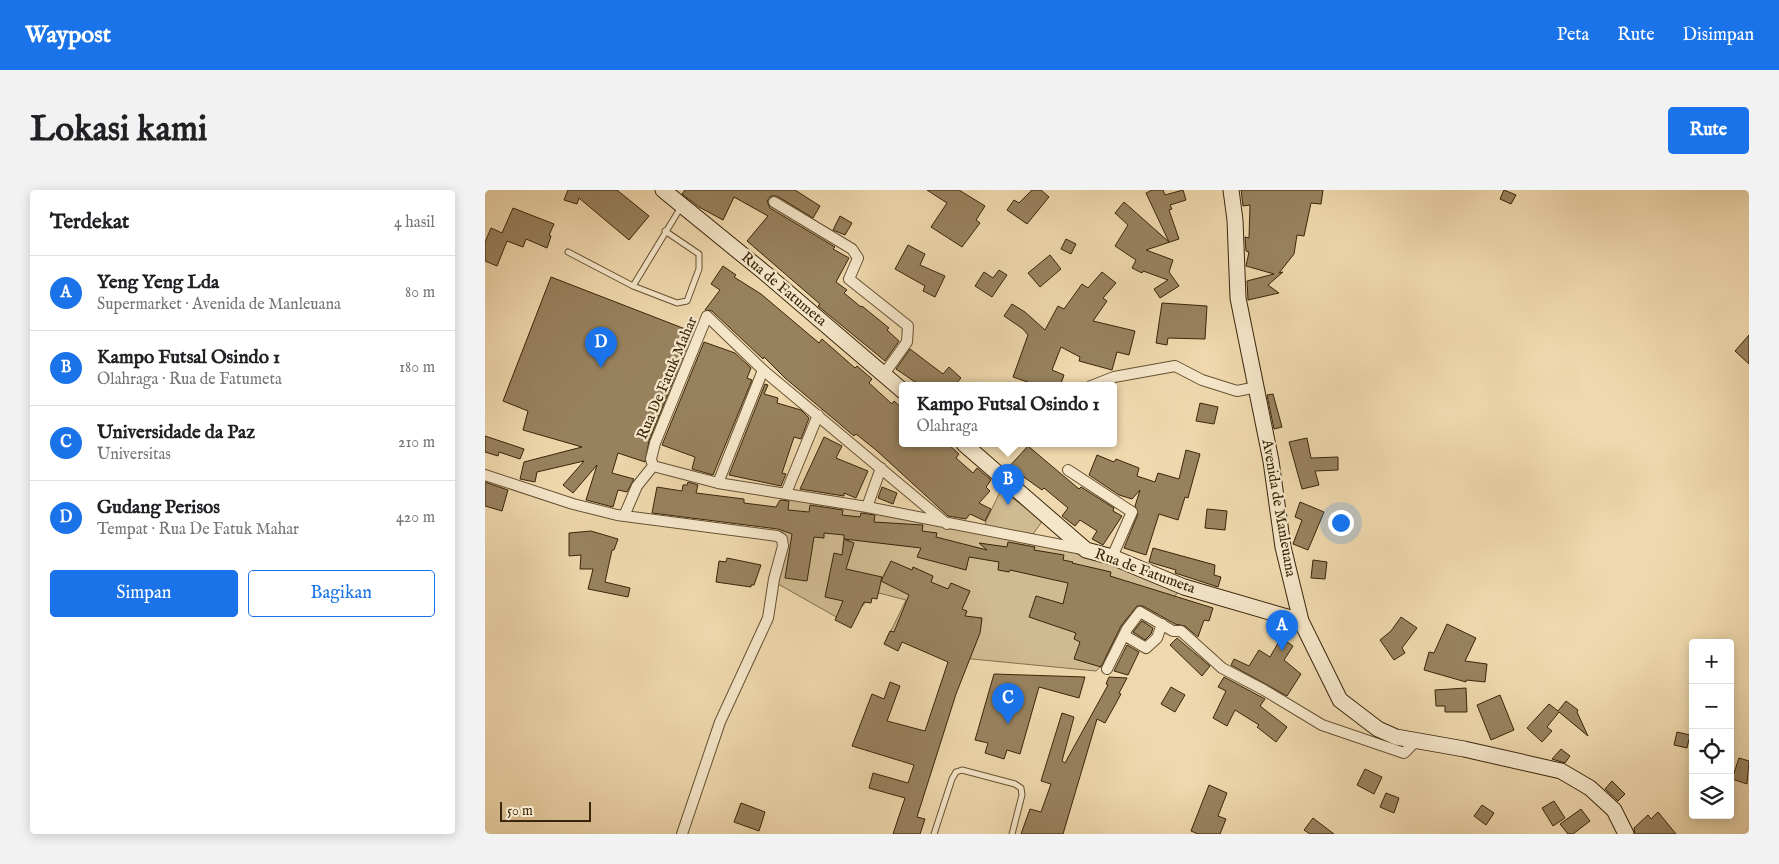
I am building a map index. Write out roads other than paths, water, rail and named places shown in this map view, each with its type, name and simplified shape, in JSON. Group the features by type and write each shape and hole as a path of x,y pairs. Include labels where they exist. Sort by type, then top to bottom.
{"street":[{"name":"Rua de Fatumeta","path":"663,190 765,273 899,387"},
{"name":"Avenida de Manleuana","path":"1231,190 1235,220 1238,298 1271,461 1283,546 1301,621 1340,700 1378,729 1396,737 1561,771 1590,788 1614,810 1626,834"},
{"path":"774,202 852,249 858,258 849,279 908,326 907,342 884,374"},
{"name":"Rua De Fatuk Mahar","path":"947,524 763,370 707,316 655,443 651,459 653,466 718,483 867,507 947,524 1086,550"},
{"path":"1101,382 1114,377 1175,366 1202,380 1237,391 1257,387"},
{"path":"718,483 763,370"},
{"path":"786,493 817,414"},
{"name":"Rua de Fatumeta","path":"967,447 1086,550 1112,557 1184,587 1301,621"},
{"path":"623,516 637,486 653,466"},
{"path":"867,507 881,468"},
{"path":"1068,470 1132,512 1112,557"},
{"path":"485,475 573,504 623,516 777,536 782,539 783,546 774,579 769,618 720,722 682,834"},
{"path":"1107,668 1124,635 1140,612 1173,630 1181,631 1222,668 1264,690 1322,725 1404,753 1417,740"},
{"path":"1124,635 1146,648 1157,638 1162,624"}],"lane":[{"path":"633,286 681,206"},
{"path":"567,252 633,286 677,303 687,301 699,269 699,254 665,231"},
{"path":"934,834 952,779 956,772 963,770 1015,784 1021,788 1022,795 1012,834"}],"place":[{"name":"Gudang Perisos","path":"601,368"},
{"name":"Kampo Futsal Osindo 1","path":"1008,505"},
{"name":"Yeng Yeng Lda","path":"1282,651"},
{"name":"Universidade da Paz","path":"1008,724"}]}
